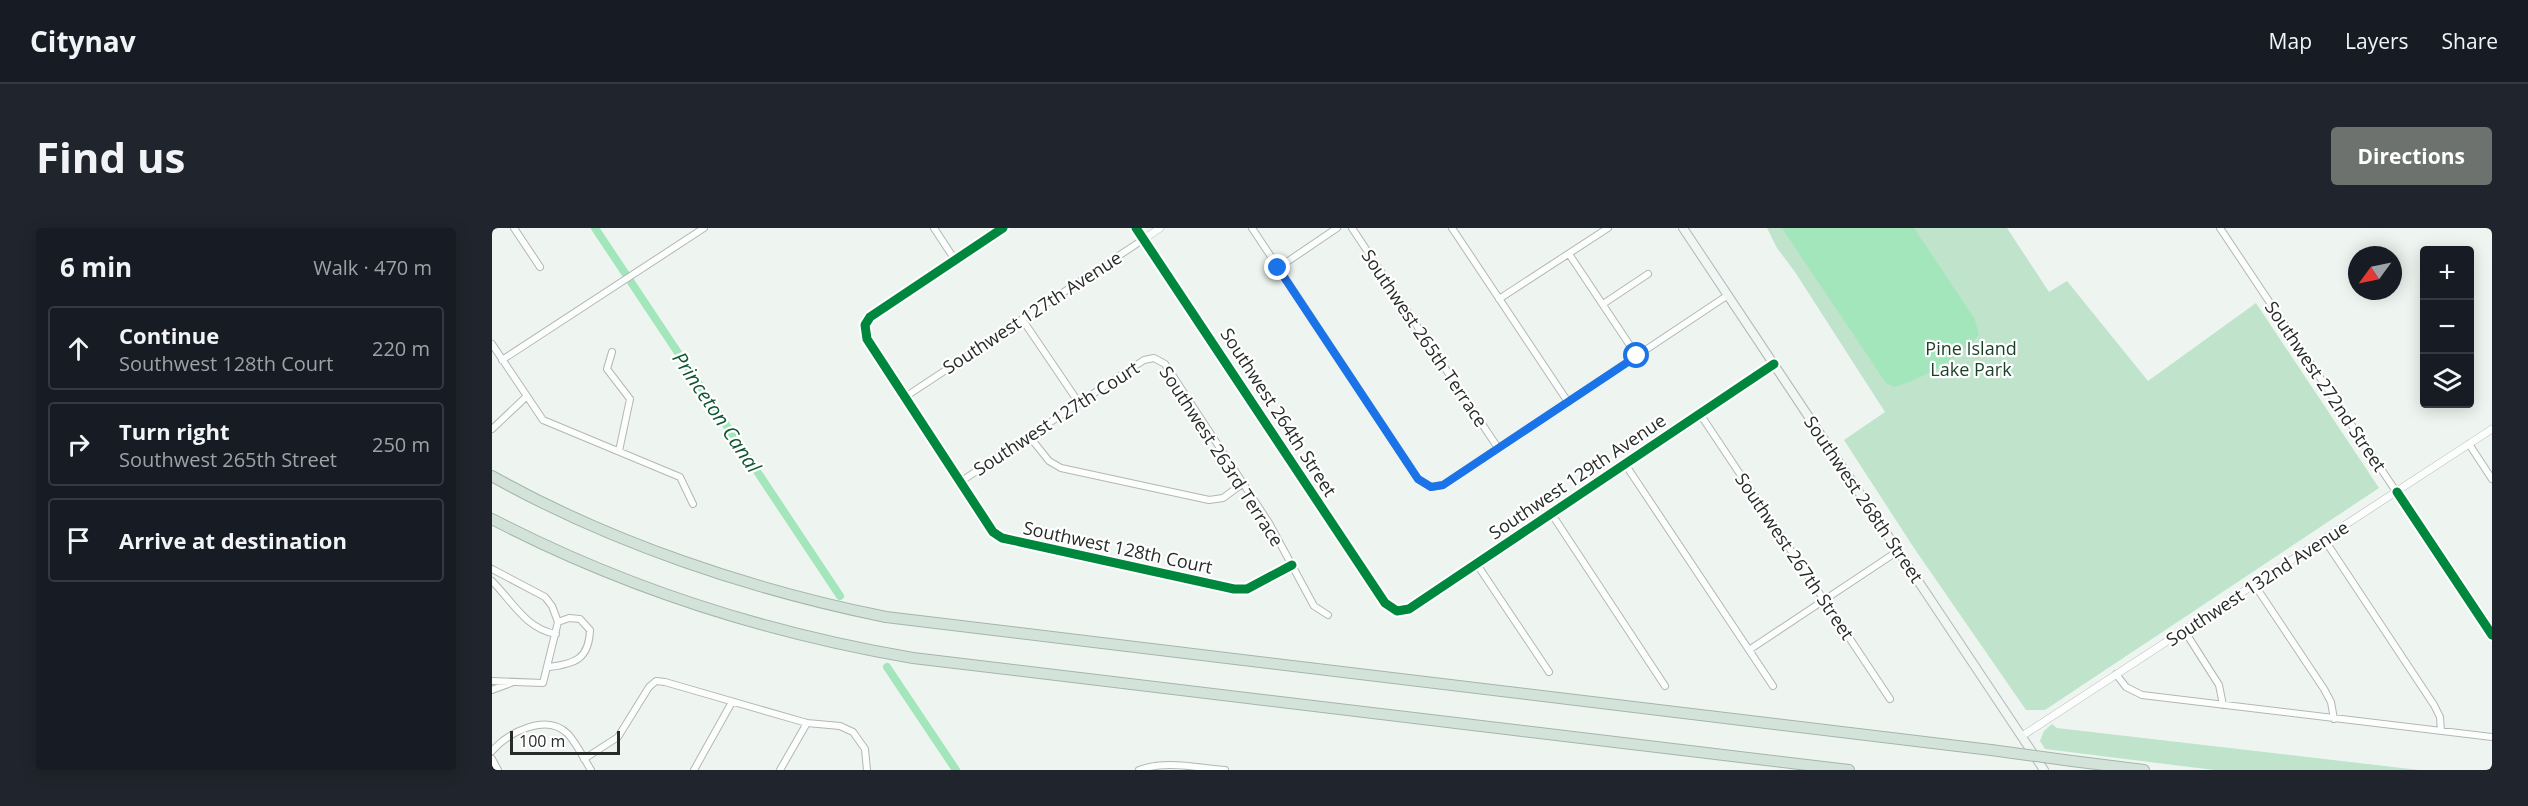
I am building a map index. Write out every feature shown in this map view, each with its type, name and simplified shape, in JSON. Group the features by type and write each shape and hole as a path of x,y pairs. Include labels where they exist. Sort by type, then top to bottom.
{"highway":[{"path":"492,476 553,508 637,544 819,603 886,617 2144,770"},
{"path":"492,519 578,561 635,585 752,624 848,647 914,658 1849,770"}],"main road":[{"name":"Southwest 268th Street","path":"1683,228 2044,770"}],"street":[{"path":"514,228 540,267"},
{"path":"502,360 704,228"},
{"path":"934,228 955,260 1003,228"},
{"name":"Southwest 264th Street","path":"1136,228 1385,603 1396,611"},
{"name":"Southwest 127th Avenue","path":"905,397 1160,228"},
{"path":"1252,228 1418,479 1431,487 1443,485 1728,296"},
{"path":"1278,268 1338,228"},
{"name":"Southwest 265th Terrace","path":"1352,228 1498,448"},
{"path":"1452,228 1568,402"},
{"path":"1499,299 1608,228"},
{"name":"Southwest 272nd Street","path":"2220,228 2492,635"},
{"path":"1569,254 1637,356"},
{"name":"Southwest 128th Court","path":"955,260 870,317 865,326 867,339 993,532 1002,538 1234,589 1247,589 1292,565"},
{"path":"1603,304 1648,274"},
{"path":"1022,319 1079,403"},
{"path":"492,344 543,420 680,477 693,504"},
{"path":"612,352 607,369 630,399 619,451"},
{"name":"Southwest 127th Court","path":"960,482 1144,360 1154,358"},
{"name":"Southwest 263rd Terrace","path":"1154,358 1165,364 1269,523 1314,606 1328,615"},
{"name":"Southwest 129th Avenue","path":"1396,611 1409,609 1774,364"},
{"path":"492,429 527,396"},
{"name":"Southwest 267th Street","path":"1700,414 1890,699"},
{"name":"Southwest 132nd Avenue","path":"2022,736 2492,429"},
{"path":"1029,436 1049,461 1061,468 1209,500 1223,498 1242,484"},
{"path":"2469,444 2492,479"},
{"path":"1625,464 1773,686"},
{"path":"1551,513 1665,686"},
{"path":"2324,539 2431,700 2440,717 2441,731"},
{"path":"1749,650 1898,551"},
{"path":"1476,563 1549,672"},
{"path":"492,569 545,597 552,606 558,622 549,667 543,683 492,681"},
{"path":"492,581 538,630 556,634"},
{"path":"2254,584 2326,694 2334,718"},
{"path":"549,667 571,664 582,657 590,643 590,630 580,619 569,618 558,622"},
{"path":"2184,630 2219,685 2223,705"},
{"path":"2116,674 2126,687 2139,694 2492,737"},
{"path":"492,690 516,681"},
{"path":"584,759 618,737 649,687 656,681 807,723 840,726 853,732 865,749 868,761 867,770"},
{"path":"694,770 732,702"},
{"path":"780,770 807,723"},
{"path":"492,751 504,738 527,726 557,728 567,733 591,770"},
{"path":"492,759 498,770"},
{"path":"1138,770 1174,765 1226,770"}],"green space":[{"name":"Pine Island Lake Park","path":"1767,228 2007,228 2049,292 2067,281 2148,381 2256,303 2379,488 2045,710 2026,710 1914,548 1844,440 1885,412 1795,272 1777,248"},
{"path":"2052,724 2057,728 2419,770 2214,770 2045,749 2040,741 2044,731"}],"shaded area":[{"path":"1782,228 1914,228 1974,318 1979,334 1963,351 1928,373 1894,387 1886,383"}],"waterway":[{"name":"Princeton Canal","path":"595,228 840,596"},
{"name":"Princeton Canal","path":"887,667 956,770"}],"cycle path":[{"path":"1003,228 870,317 865,325 867,339 993,532 1002,538 1234,589 1247,589 1292,565"},
{"path":"1136,228 1385,603 1397,611 1409,609 1774,364"},
{"path":"2397,492 2492,635"}],"route":[{"path":"1278,268 1418,479 1434,488 1443,485 1637,356"}]}
